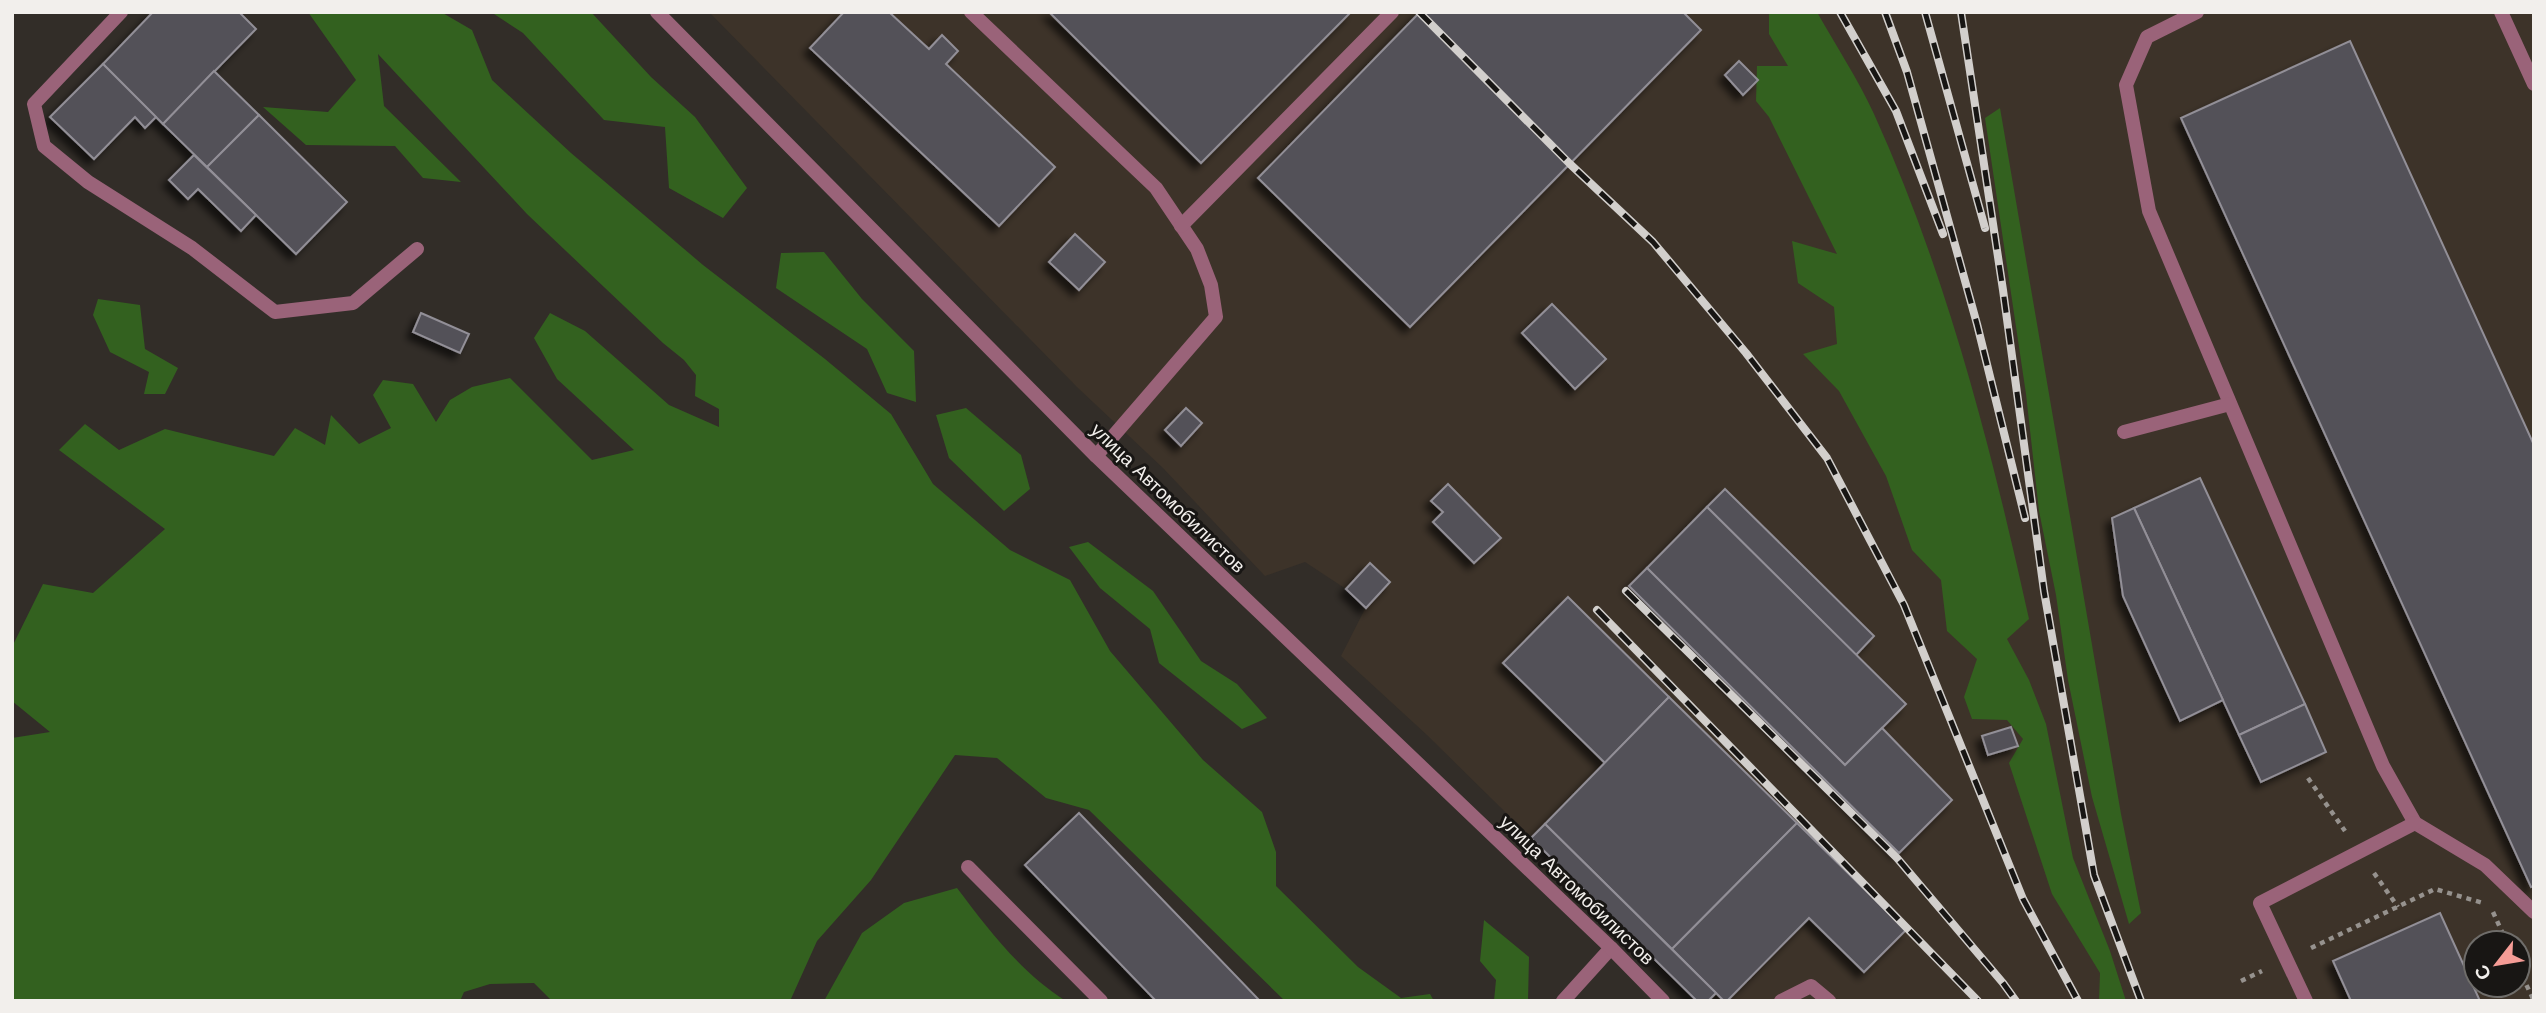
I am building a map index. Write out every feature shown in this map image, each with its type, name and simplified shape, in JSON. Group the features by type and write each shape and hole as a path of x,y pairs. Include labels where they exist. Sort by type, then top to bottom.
{"street":[{"path":"121,12 34,104 44,146 88,182 192,248 275,312 353,303 418,249"},
{"name":"улица Автомобилистов","path":"657,12 1096,456 1611,948 1657,998"},
{"path":"971,12 1156,188 1197,249 1210,285 1216,317 1096,456"},
{"path":"1181,226 1392,12"},
{"path":"2197,12 2147,37 2126,85 2149,211 2383,766 2415,823 2485,865 2534,912"},
{"path":"2501,12 2534,84"},
{"path":"2124,432 2230,404"},
{"path":"2306,1001 2260,903 2415,823"},
{"path":"968,867 1101,1001"},
{"path":"1563,1001 1611,948"},
{"path":"1781,1001 1811,986 1829,1001"}],"path":[{"path":"2241,981 2435,889 2490,905 2501,929"}],"shaded area":[{"path":"709,12 2534,12 2534,1001 1697,1001 1427,735 1341,656 1366,607 1346,589 1305,562 1265,576 1163,468 1077,387"}],"green space":[{"path":"308,12 441,12 472,30 492,80 571,153 703,265 825,359 891,414 933,484 1010,550 1070,580 1110,651 1203,760 1262,812 1276,852 1276,886 1358,967 1401,998 1430,994 1434,1001 1285,1001 1089,810 1046,798 997,758 955,755 871,880 817,941 790,1001 552,1001 534,983 490,984 464,992 460,1001 12,1001 12,738 50,732 12,701 12,647 43,584 93,593 165,529 59,450 85,424 119,450 165,429 274,456 295,428 325,445 331,415 359,444 391,428 373,395 383,380 413,384 436,422 450,400 472,387 510,378 592,460 634,450 557,379 534,338 550,313 585,331 669,405 719,427 719,409 695,396 696,375 684,360 527,214 378,54 384,106 461,182 423,178 395,146 306,145 263,107 328,112 356,80"},
{"path":"491,12 591,12 651,77 695,117 747,188 723,218 669,188 665,127 604,120 523,33"},
{"path":"1769,12 1817,12 1874,114 1924,237 1983,426 2029,619 2007,639 2029,680 2046,724 2073,858 2110,951 2126,1001 2099,1001 2100,973 2052,894 2009,763 2023,739 2007,720 1972,719 1964,697 1977,659 1947,631 1941,580 1912,550 1886,476 1839,391 1803,354 1837,344 1834,307 1798,283 1792,241 1837,254 1769,117 1756,101 1757,66 1788,66 1769,34"},
{"path":"2000,108 2121,814 2141,913 2129,924 2092,797 2068,680 2056,595 2039,511 2026,394 1985,118"},
{"path":"824,252 862,299 914,351 916,402 887,393 867,349 776,288 781,253"},
{"path":"98,299 140,305 145,349 178,368 165,394 144,394 149,372 110,352 93,315"},
{"path":"966,408 1021,455 1030,489 1004,511 949,458 936,415"},
{"path":"1088,542 1153,591 1201,661 1237,684 1267,718 1242,729 1159,663 1150,629 1100,588 1069,547"},
{"path":"957,888 993,935 1020,964 1066,1001 824,1001 862,933 904,903"},
{"path":"1484,920 1529,957 1528,1001 1494,1001 1496,980 1480,961"}],"building":[{"path":"153,12 239,12 256,29 163,124 103,64"},
{"path":"844,12 889,12 929,49 942,35 958,51 946,64 1055,167 999,226 810,48"},
{"path":"1049,12 1351,12 1201,163"},
{"path":"1420,12 1683,12 1701,30 1410,327 1258,178"},
{"path":"2350,41 2534,445 2534,886 2531,887 2181,118"},
{"path":"1739,61 1758,80 1743,95 1725,75"},
{"path":"103,64 156,117 145,128 135,117 94,159 50,117"},
{"path":"214,71 259,115 207,167 163,124"},
{"path":"259,115 347,202 296,254 207,167"},
{"path":"194,155 256,215 241,231 198,189 188,199 169,180"},
{"path":"1075,234 1105,262 1079,290 1049,262"},
{"path":"1552,304 1606,359 1575,389 1522,333"},
{"path":"421,313 469,334 460,353 413,332"},
{"path":"1186,408 1202,423 1181,446 1165,430"},
{"path":"2200,478 2305,704 2239,735 2134,508"},
{"path":"1448,484 1501,538 1474,563 1433,522 1443,512 1431,501"},
{"path":"1725,489 1874,636 1856,655 1707,507"},
{"path":"1707,507 1906,704 1845,765 1647,568"},
{"path":"2134,508 2223,700 2180,721 2123,596 2112,518"},
{"path":"1370,563 1390,582 1366,608 1346,589"},
{"path":"1647,568 1845,765 1882,728 1952,800 1899,853 1629,586"},
{"path":"1568,597 1669,697 1605,763 1503,663"},
{"path":"1669,697 1797,823 1672,949 1545,824"},
{"path":"2305,704 2326,752 2261,782 2239,735"},
{"path":"2011,727 2018,746 1988,755 1982,736"},
{"path":"1079,813 1260,1001 1156,1001 1025,865"},
{"path":"1797,823 1906,930 1864,972 1809,918 1724,1001 1672,949"},
{"path":"1545,824 1716,993 1708,1001 1697,1001 1531,838"},
{"path":"2440,913 2462,961 2462,999 2480,1001 2351,1001 2333,961"}],"railway":[{"path":"1419,12 1570,164 1653,242 1746,353 1827,458 1904,605 2023,899 2078,1001"},
{"path":"1840,12 1896,111 1943,234"},
{"path":"1885,12 1907,72 1977,324 2025,518"},
{"path":"1925,12 1985,228"},
{"path":"1961,12 2003,290 2044,591 2094,875 2141,1001"},
{"path":"1626,591 1897,858 2016,1001"},
{"path":"1597,610 1978,1001"}]}
